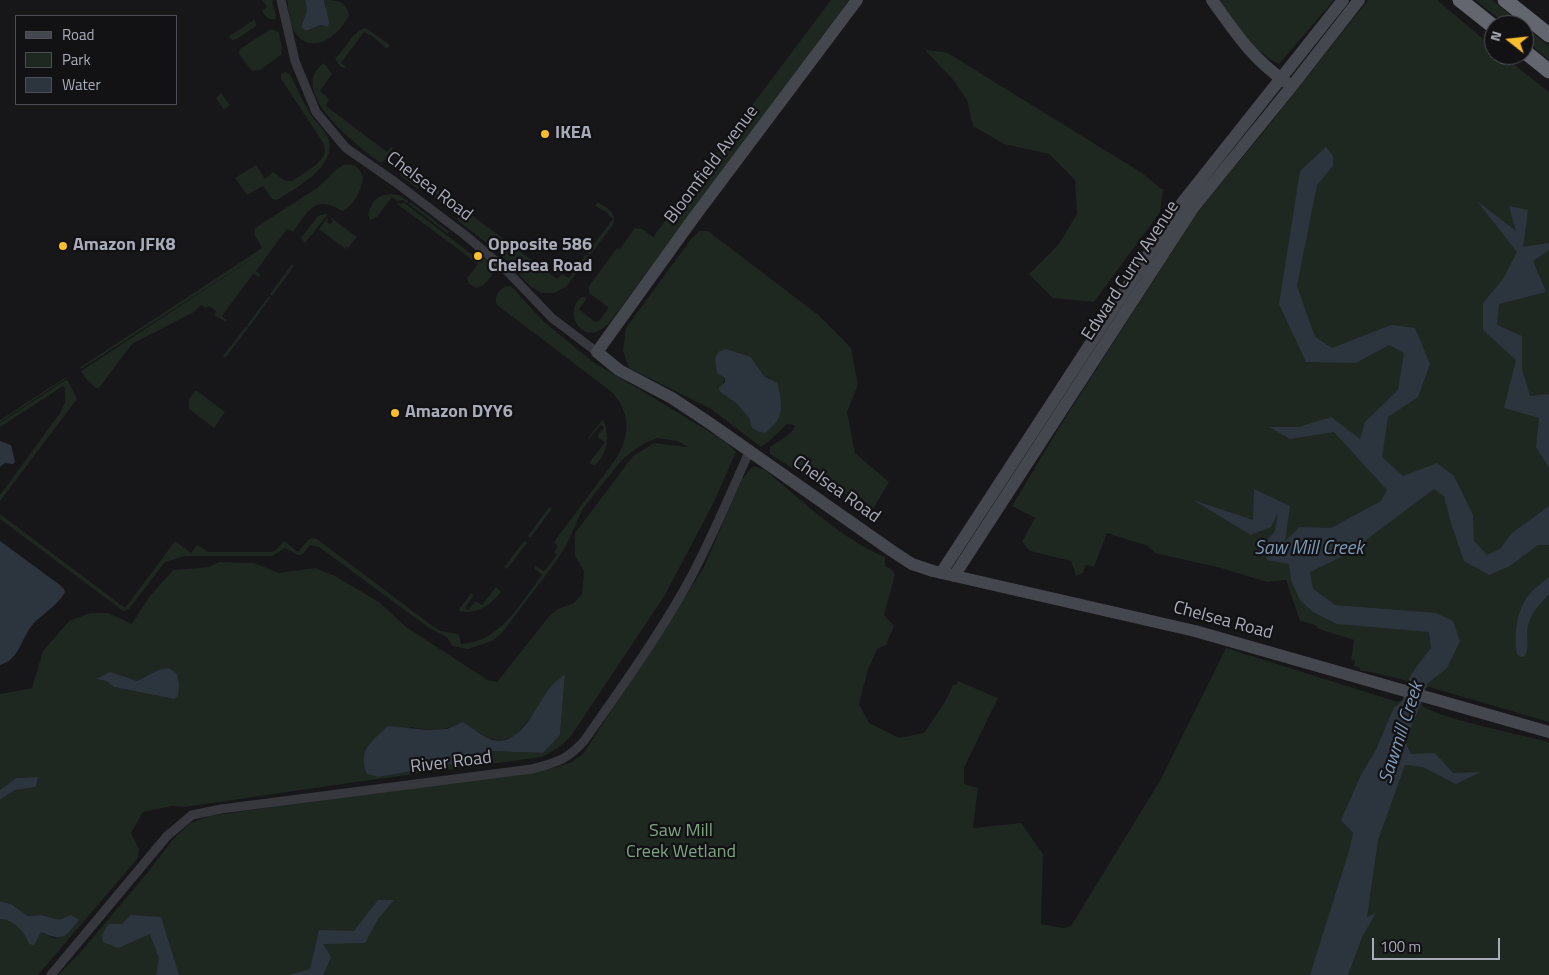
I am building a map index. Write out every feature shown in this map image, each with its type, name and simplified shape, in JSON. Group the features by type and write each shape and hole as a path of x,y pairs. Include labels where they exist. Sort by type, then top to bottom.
{"highway":[{"path":"1460,0 1484,19"},
{"path":"1505,0 1549,35"},
{"path":"1534,59 1549,71"},
{"path":"1534,60 1549,75"}],"street":[{"name":"Chelsea Road","path":"282,0 295,61 316,112 346,148 465,235 506,270 552,318 619,370 672,398 750,450 912,564 941,573 1195,631 1549,732"},
{"name":"Bloomfield Avenue","path":"597,352 695,216 857,0"},
{"path":"1212,0 1241,42 1265,68 1292,86"},
{"name":"Edward Curry Avenue","path":"954,576 1032,445 1182,203 1343,0"},
{"name":"Edward Curry Avenue","path":"941,573 1032,445 1193,208 1359,0"},
{"name":"River Road","path":"51,975 167,836 192,815 231,808 532,768 555,763 572,755 590,733 661,628 684,590 701,559 750,450"}],"green space":[{"path":"262,0 274,0 272,1 276,15 275,19 269,19 263,13 262,11 267,7"},
{"path":"287,0 305,0 307,10 301,27 306,31 321,25 326,6 324,0 340,2 346,7 349,15 345,23 332,36 324,41 308,43 301,39 292,27"},
{"path":"831,0 849,0 610,322 600,330 591,333 584,331 578,326 575,319 576,303 582,297 587,298 579,309 595,322 599,321 608,307 589,293 589,286 617,248 620,249 635,228 642,229 653,237"},
{"path":"1217,0 1334,0 1279,64 1260,52 1252,44"},
{"path":"1368,0 1437,0 1484,40 1484,65 1515,65 1549,92 1549,722 1429,687 1425,689 1426,687 1408,682 1408,685 1403,680 1359,670 1360,668 1354,667 1355,661 1351,659 1354,640 1300,621 1286,580 1267,582 1221,568 1155,553 1148,546 1107,533 1094,567 1086,565 1083,573 1076,576 1071,561 1030,551 1022,542 1035,518 1012,506 1063,421 1197,213"},
{"path":"1475,0 1492,0 1511,15 1494,15"},
{"path":"255,19 256,26 237,39 232,40 228,37"},
{"path":"366,28 390,45 387,49 371,35 364,32 341,63 346,67 343,68 335,58 357,32"},
{"path":"269,30 279,33 282,48 281,55 260,70 252,71 239,54 240,49"},
{"path":"1534,34 1549,46 1549,60 1534,47"},
{"path":"925,50 946,52 1142,173 1163,190 1160,212 1094,302 1053,298 1029,274 1059,244 1077,214 1075,180 1049,154 1004,144 973,126 967,100 954,81"},
{"path":"324,63 332,74 320,91 329,99 326,106 387,152 391,147 393,148 383,162 379,162 342,131 319,102 313,88 314,74"},
{"path":"285,72 290,74 311,115 326,133 330,150 321,168 313,176 277,200 272,199 263,186 247,195 235,178 256,165 265,179 273,172 283,179 290,181 313,167 321,160 325,152 322,141 281,79 281,74"},
{"path":"221,93 230,105 224,110 216,98"},
{"path":"403,155 401,162 557,279 562,274 569,278 586,254 589,256 566,287 554,293 542,293 531,287 497,251 457,220 459,216 420,187 418,189 400,175 398,164"},
{"path":"343,165 356,166 363,177 353,202 342,211 325,204 313,207 293,232 287,229 256,271 260,277 253,274 222,316 227,320 226,322 215,316 216,311 209,306 206,308 201,305 194,312 132,344 99,388 96,388 87,380 81,371 264,251 81,369 80,367 262,248 254,234 255,228 317,188"},
{"path":"390,194 399,195 408,201 407,203 403,200 397,201 392,197 377,217 370,220 368,215 375,200"},
{"path":"403,202 478,259 480,255 489,262 493,270 488,280 476,288 469,284 467,278 478,264 396,203 402,204"},
{"path":"410,202 449,232 448,234 409,204"},
{"path":"598,202 611,211 614,221 590,255 587,253 613,219 608,213 595,206"},
{"path":"328,214 305,243 301,238 318,216"},
{"path":"329,216 357,237 348,248 345,246 347,250 319,229 327,218 327,222 330,224 333,221"},
{"path":"699,231 708,231 817,314 851,348 858,385 847,412 855,453 889,482 873,509 857,494 833,494 770,454 770,447 791,433 795,427 794,425 787,424 761,447 711,409 629,368 623,351 626,328 691,239","holes":["726,350 751,357 764,376 770,378 772,427 765,433 752,428 749,418 736,403 720,392 725,378 721,375"]},
{"path":"292,264 294,266 272,296 270,294"},
{"path":"509,286 516,290 542,320 593,362 723,440 723,442 725,441 736,452 714,502 665,595 571,736 558,748 542,757 185,807 172,806 143,812 131,833 139,849 138,858 38,975 0,975 0,919 10,921 18,927 29,944 41,932 55,939 59,921 41,915 28,916 11,904 0,901 0,800 15,790 36,787 38,777 16,778 0,790 0,694 32,688 43,651 69,621 90,613 108,613 132,624 149,597 173,570 209,567 219,562 254,563 279,573 315,568 335,576 379,602 406,627 488,680 497,682 550,615 558,609 574,603 582,594 584,571 575,556 575,533 633,456 654,443 688,447 677,441 657,438 645,443 621,461 582,510 568,542 558,559 502,633 492,641 468,649 452,646 447,637 429,628 319,547 310,545 303,554 298,555 285,548 272,556 185,556 165,562 129,609 123,611 0,519 0,514 125,608 175,541 191,553 197,545 209,552 272,552 284,541 298,552 308,540 312,538 317,539 434,627 441,631 459,634 461,644 475,642 498,629 517,609 542,575 535,569 535,566 544,571 557,555 554,552 558,547 554,542 615,460 624,443 626,434 623,410 613,393 497,305 497,295 500,290","holes":["158,670 174,699 114,687 106,681 96,679 137,681","565,675 560,735 543,753 488,751 473,760 379,777 410,727 437,730 449,728 463,722 488,738 500,740 515,736"]},
{"path":"269,296 271,297 249,327 247,325"},
{"path":"246,326 248,328 225,358 223,356"},
{"path":"67,378 0,422 0,420"},
{"path":"67,379 77,399 0,501 0,495 60,413 65,402 65,388 63,386 0,427 0,423"},
{"path":"196,390 225,412 214,428 189,409 189,399"},
{"path":"603,419 607,432 605,450 594,466 589,463 605,442 597,437 604,427 600,425 588,438"},
{"name":"Saw Mill Creek Wetland","path":"753,466 765,470 838,530 869,550 885,557 885,566 894,571 895,575 884,615 894,626 886,645 877,649 868,670 859,704 869,723 899,738 924,733 945,702 953,685 956,685 958,681 998,698 964,768 964,784 978,788 973,828 1021,823 1043,854 1041,924 1063,928 1071,926 1161,779 1226,648 1398,702 1404,699 1400,704 1315,975 58,975 79,954 173,839 190,823 209,816 557,767 572,762 583,754 703,569 742,479"},
{"path":"549,507 552,509 530,538 528,536"},
{"path":"524,541 527,543 507,569 504,567"},
{"path":"496,587 501,592 487,605 471,612 458,611 471,593 474,595 465,608 468,610 476,601 482,605"},
{"path":"1421,704 1442,715 1549,742 1549,975 1346,975 1374,837 1405,742"}],"water":[{"path":"305,0 324,0 329,22 328,27 321,25 306,31 301,27 307,10"},
{"name":"Saw Mill Creek","path":"1326,147 1333,156 1333,166 1317,185 1297,286 1315,337 1332,348 1391,325 1415,328 1430,364 1418,397 1388,417 1382,457 1403,476 1437,463 1454,476 1473,515 1474,541 1487,555 1500,549 1512,533 1549,506 1549,545 1538,545 1510,566 1489,575 1464,561 1444,496 1434,489 1349,553 1310,572 1313,589 1335,605 1436,613 1453,621 1460,641 1447,668 1427,684 1405,742 1411,754 1435,753 1453,773 1481,772 1456,784 1423,767 1405,765 1378,840 1367,917 1376,913 1362,937 1348,975 1310,975 1353,833 1341,820 1362,773 1376,750 1394,707 1404,698 1410,677 1431,648 1429,632 1337,624 1313,612 1300,600 1291,580 1289,564 1267,560 1263,545 1275,531 1278,513 1271,527 1251,535 1193,500 1253,520 1254,489 1290,506 1285,541 1300,527 1331,528 1381,501 1387,490 1334,432 1290,439 1269,427 1299,427 1331,417 1360,439 1365,422 1398,390 1404,353 1389,345 1356,363 1306,362 1279,304 1300,171"},
{"path":"1477,201 1516,231 1509,206 1528,210 1523,247 1549,243 1549,250 1533,261 1546,292 1499,304 1497,325 1522,336 1522,369 1530,396 1549,394 1549,468 1536,447 1539,418 1504,408 1516,360 1483,330 1483,303 1503,279 1517,252"},
{"path":"726,349 751,357 764,376 777,383 781,411 776,422 765,433 752,428 749,418 736,403 720,392 719,388 725,382 725,378 717,373 715,358 718,352"},
{"path":"0,441 11,445 15,462 13,464 5,463 0,467"},
{"path":"0,541 60,585 65,592 55,605 34,623 12,658 0,665"},
{"path":"1549,577 1549,594 1541,602 1529,621 1527,650 1525,656 1521,657 1517,654 1518,616 1530,593"},
{"path":"169,668 177,674 179,684 178,696 174,699 114,687 106,681 96,679 110,672 137,681 158,670"},
{"path":"565,674 560,735 543,753 488,751 473,760 379,777 367,774 364,766 365,752 372,741 388,726 428,730 447,729 463,722 489,739 504,740 513,737 521,730 553,684"},
{"path":"38,777 36,787 15,790 0,800 0,790 16,778"},
{"path":"378,900 394,900 378,919 365,943 323,944 331,957 323,975 289,975 310,969 319,930 354,931"},
{"path":"0,901 11,904 28,916 41,915 59,920 71,915 79,920 63,936 54,937 41,932 34,945 29,944 18,927 0,919"},
{"path":"131,915 161,917 179,975 156,975 159,958 150,934 118,948 103,942 102,936 108,924 122,924"}],"place":[{"name":"IKEA","path":"545,134"},
{"name":"Amazon JFK8","path":"63,246"},
{"name":"Opposite 586 Chelsea Road","path":"478,256"},
{"name":"Amazon DYY6","path":"395,413"}],"water label":[{"name":"Sawmill Creek","path":"1402,733"}]}
